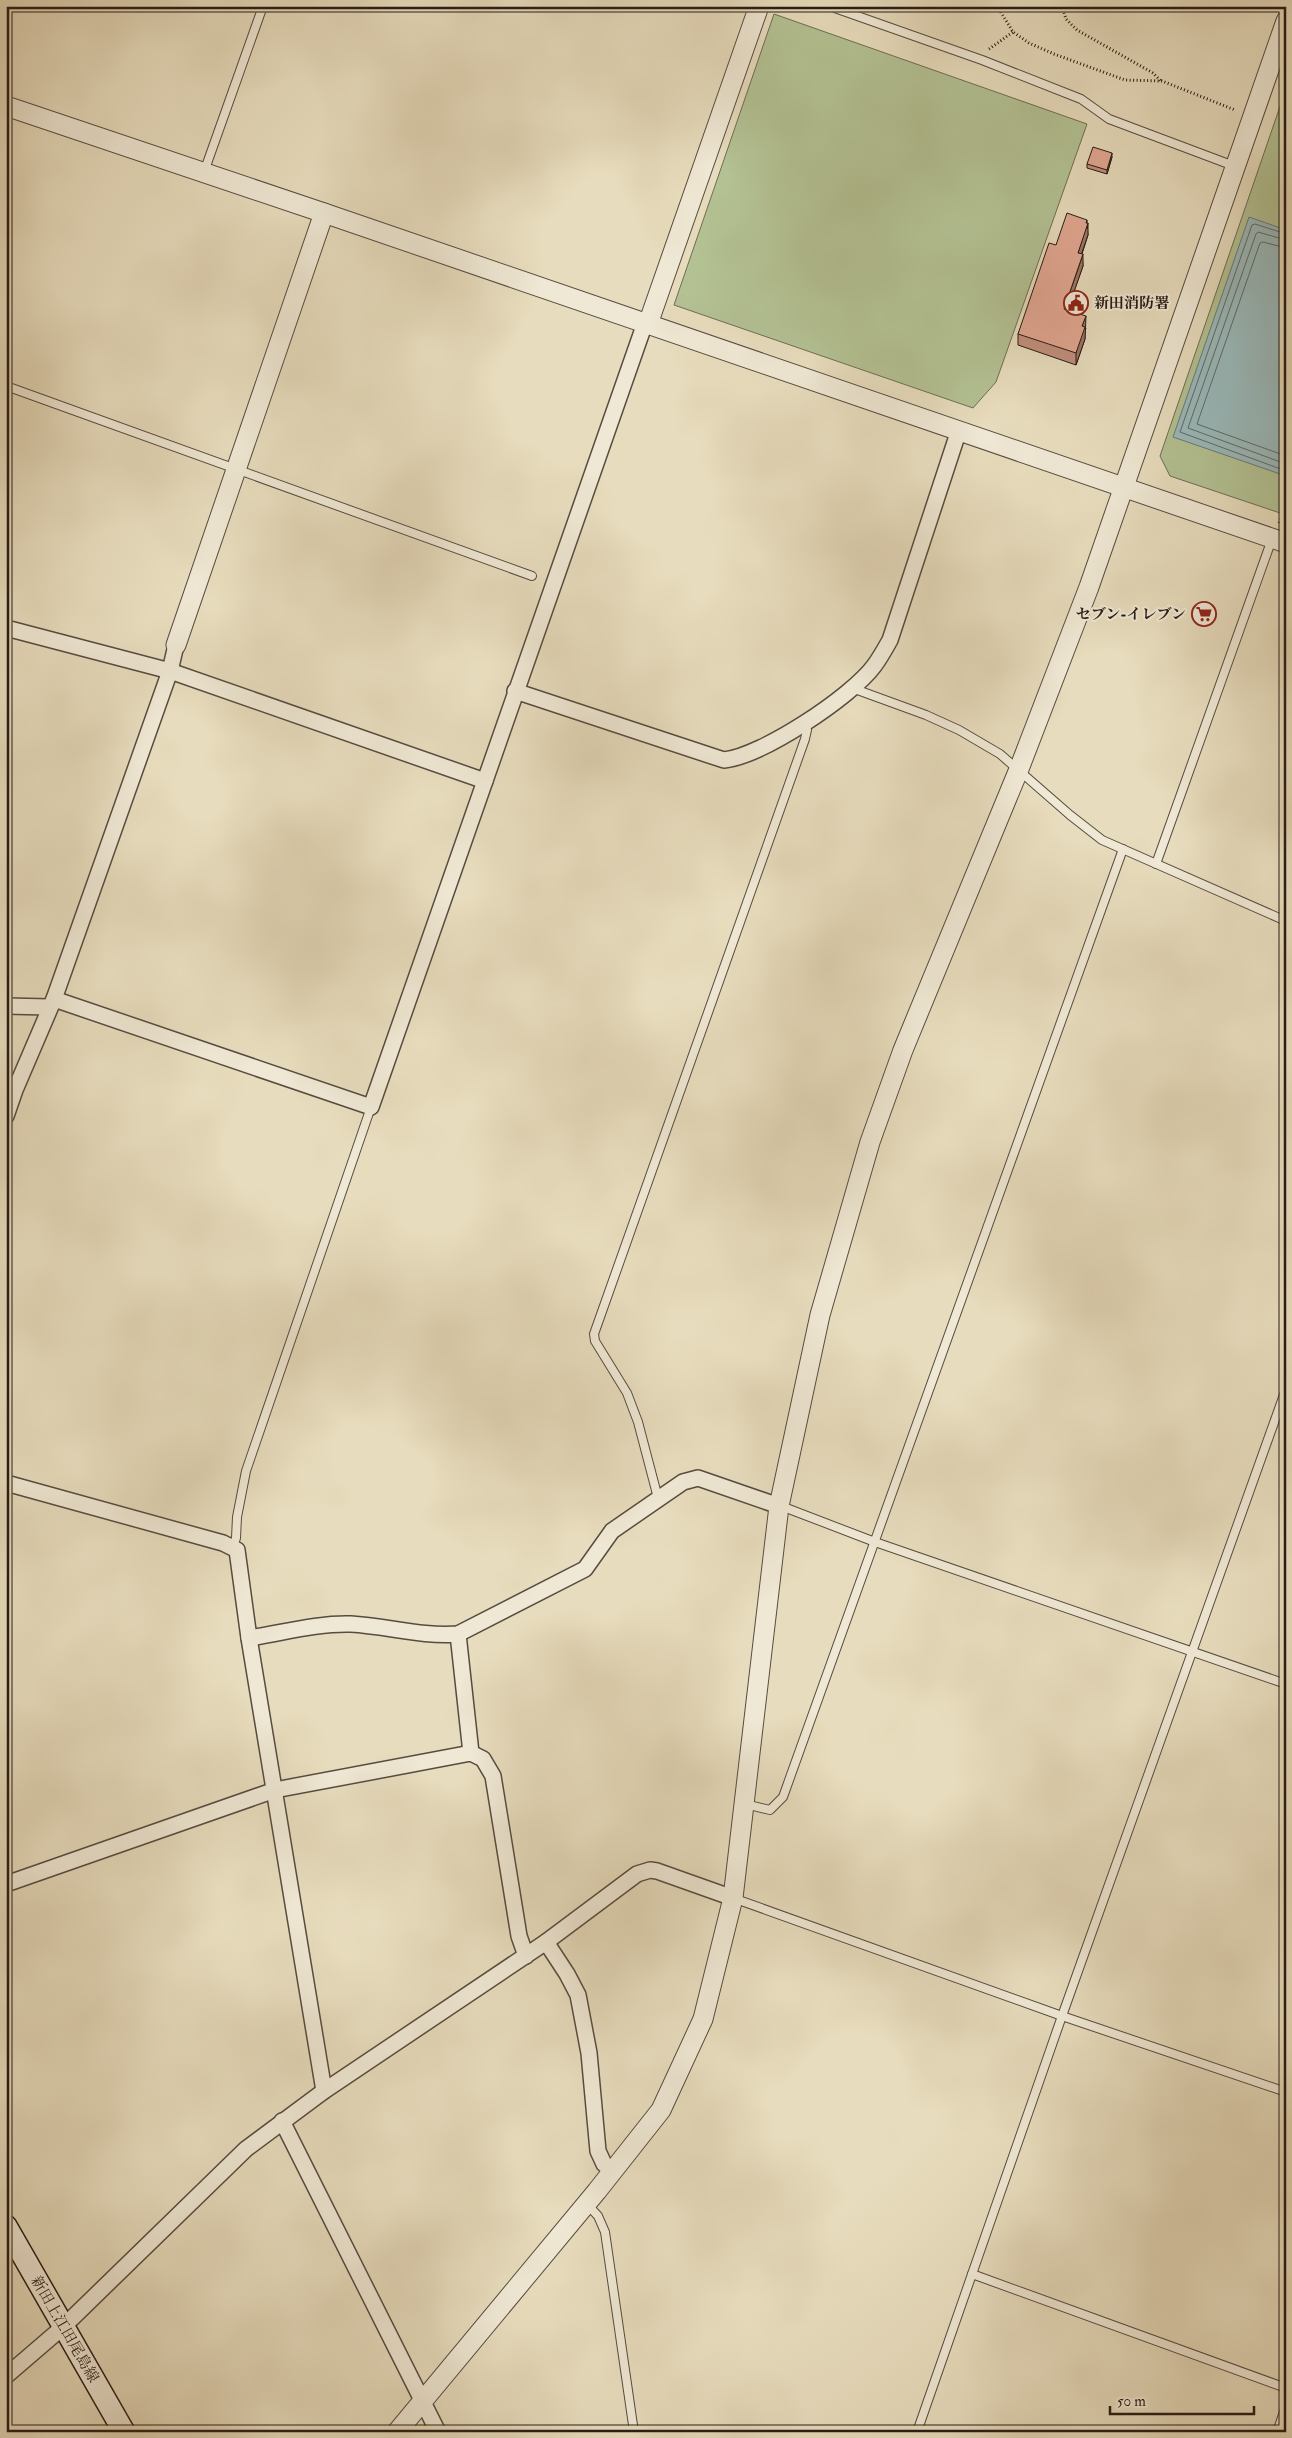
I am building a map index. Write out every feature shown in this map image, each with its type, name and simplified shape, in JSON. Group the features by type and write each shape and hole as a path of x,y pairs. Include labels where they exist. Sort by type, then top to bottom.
{"main road":[{"name":"新田上江田尾島線","path":"6,2226 124,2432"}],"street":[{"path":"6,1006 52,1003 371,1107 515,691 759,6"},
{"path":"397,2432 587,2204 661,2110 703,2019 733,1898 778,1506 820,1315 870,1142 909,1033 1019,769 1089,587 1286,21"},
{"path":"6,106 324,213 1279,541"},
{"path":"6,1116 52,1003 170,670 176,645 324,213"},
{"path":"515,691 724,760 738,758 805,723 852,688 874,666 890,640 959,430"},
{"path":"6,628 170,670 485,781"},
{"path":"249,1638 319,1626 349,1624 438,1635 458,1634 585,1569 612,1531 683,1482 698,1478 778,1506"},
{"path":"6,1483 233,1547 238,1553 249,1638 324,2091"},
{"path":"458,1634 471,1753"},
{"path":"6,1884 275,1790 471,1753 483,1759 493,1776 519,1936 526,1956"},
{"path":"6,2376 63,2328 246,2149 324,2091 546,1942 638,1874 650,1870 733,1898"},
{"path":"546,1942 567,1974 578,1996 590,2053 598,2151 604,2164 612,2172"},
{"path":"282,2121 438,2432"}],"lane":[{"path":"204,172 263,6"},
{"path":"829,6 982,60 1081,99 1109,119 1234,166"},
{"path":"6,386 236,467 532,576"},
{"path":"1156,864 1279,541"},
{"path":"852,688 926,715 959,730 1000,754 1089,831 1123,849 1286,921"},
{"path":"658,1498 638,1422 627,1393 595,1341 594,1334 805,739 807,730 805,723"},
{"path":"745,1804 770,1810 783,1797 1123,849"},
{"path":"233,1547 246,1471 371,1107"},
{"path":"917,2432 1191,1651 1286,1389"},
{"path":"778,1506 875,1542 1286,1684"},
{"path":"733,1898 1062,2016 1286,2092"},
{"path":"587,2204 598,2216 605,2232 634,2432"},
{"path":"972,2274 1286,2388"},
{"path":"1277,2432 1286,2406"}],"path":[{"path":"998,6 1014,32 1029,43 1125,80 1162,81 1238,111"},
{"path":"1062,6 1066,19 1077,30 1153,72 1162,81"},
{"path":"982,60 987,50 1014,32"}],"green space":[{"path":"774,14 1087,124 996,382 973,408 674,305"},
{"path":"1286,89 1286,515 1170,476 1160,456"}],"water":[{"path":"1249,217 1286,230 1286,476 1173,437"}],"building":[{"path":"1093,147 1112,153 1107,170 1087,164"},
{"path":"1067,213 1087,220 1086,223 1088,223 1078,253 1083,254 1064,309 1086,316 1082,326 1085,327 1076,353 1018,334 1049,243 1056,245"}],"place":[{"name":"新田消防署","path":"1076,303"},
{"name":"セブン-イレブン","path":"1204,614"}]}
